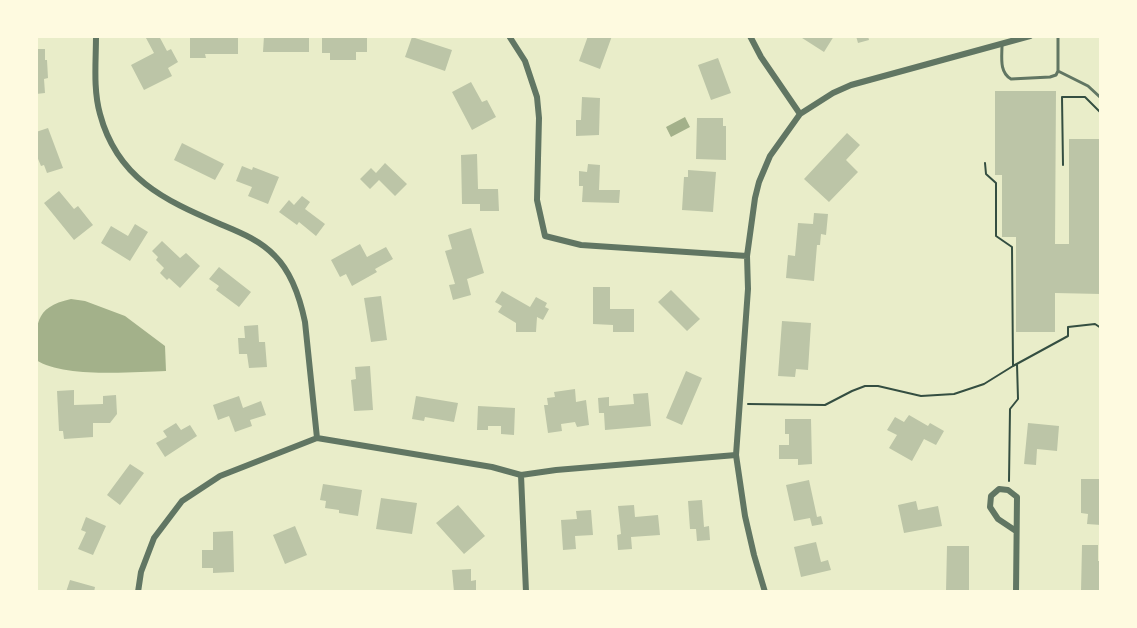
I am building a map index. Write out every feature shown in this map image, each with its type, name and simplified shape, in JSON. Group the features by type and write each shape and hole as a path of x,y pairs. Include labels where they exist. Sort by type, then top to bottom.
{"street":[{"path":"96,36 96,95 100,114 112,146 133,175 172,203 256,241 275,256 290,278 301,304 305,322 317,438"},
{"path":"509,36 525,62 537,98 539,118 537,200 545,236 581,245 747,256"},
{"path":"750,36 761,57 800,114"},
{"path":"765,592 754,555 736,455 748,289 747,256 759,182 777,143 800,114 833,93 851,85 1030,36"},
{"path":"138,592 147,554 162,525 182,501 220,476 317,438 492,467 521,475 736,455"},
{"path":"521,475 526,592"},
{"path":"1016,531 998,519 990,507 991,496 999,489 1008,490 1017,497 1016,592"}],"lane":[{"path":"1002,45 1004,74 1011,79 1050,77 1056,75 1058,71 1058,36"},
{"path":"1058,71 1088,86 1101,98"}],"path":[{"path":"1064,165 1062,97 1085,98 1101,113"},
{"path":"985,163 986,174 996,183 996,236 1012,247 1013,366"},
{"path":"740,404 825,405 852,391 878,386 921,396 954,394 984,384 1017,363 1068,336 1068,327 1095,324 1101,327"},
{"path":"1008,490 1010,409 1018,399 1017,363"}],"shaded area":[{"path":"685,117 690,127 671,137 666,127"},
{"path":"71,299 85,301 125,316 165,346 166,371 80,372 48,366 36,360 37,328 43,313 50,307"}],"building":[{"path":"159,36 167,51 171,49 178,62 168,68 172,76 144,90 131,65 154,53 146,38"},
{"path":"190,36 238,36 238,54 205,54 206,58 190,58"},
{"path":"264,36 309,36 309,52 263,52"},
{"path":"322,36 367,36 367,52 356,52 356,60 330,60 330,53 322,53"},
{"path":"588,36 612,36 600,69 579,61"},
{"path":"799,36 834,36 824,52"},
{"path":"856,36 868,36 869,40 858,43"},
{"path":"412,37 452,50 445,71 405,57"},
{"path":"36,49 45,49 48,78 44,79 45,93 36,94"},
{"path":"718,58 731,93 711,100 698,65"},
{"path":"471,82 482,102 487,100 496,117 472,130 452,92"},
{"path":"995,91 1056,91 1055,244 1069,244 1069,139 1101,139 1101,294 1055,293 1055,332 1016,332 1016,237 1002,237 1002,175 995,175"},
{"path":"582,97 600,98 599,135 576,136 576,120 581,120"},
{"path":"697,118 723,118 723,126 726,126 726,160 696,159"},
{"path":"48,128 63,168 47,173 36,154 36,132"},
{"path":"847,133 860,145 846,160 858,172 829,202 804,179"},
{"path":"182,143 224,164 215,180 174,160"},
{"path":"477,154 478,189 498,189 499,211 480,211 480,204 462,204 461,155"},
{"path":"385,163 407,184 395,196 379,180 370,189 360,179 371,168 376,173"},
{"path":"588,164 600,165 599,190 620,190 619,203 582,202 583,186 579,186 579,171 587,172"},
{"path":"242,166 252,170 253,167 279,177 268,204 248,196 252,187 236,181"},
{"path":"688,170 716,172 713,212 682,210 684,177 688,177"},
{"path":"59,191 74,209 78,206 93,225 74,240 44,203"},
{"path":"302,196 310,202 305,209 325,224 316,236 299,222 297,225 279,212 289,200 294,205"},
{"path":"814,213 828,214 826,235 821,234 820,245 817,245 814,281 786,278 788,255 795,256 798,223 813,224"},
{"path":"135,224 148,232 130,261 101,243 111,226 128,236"},
{"path":"471,228 484,273 467,279 471,295 453,300 449,285 455,284 445,251 452,249 448,235"},
{"path":"162,241 180,258 186,253 200,266 180,288 160,273 164,268 156,260 158,257 152,251"},
{"path":"360,244 367,257 386,247 393,259 375,269 377,272 352,286 346,274 340,277 331,260"},
{"path":"219,267 251,292 239,307 216,290 219,286 209,279"},
{"path":"593,287 610,287 610,309 634,309 634,332 613,332 613,325 593,324"},
{"path":"671,290 700,319 687,331 658,302"},
{"path":"502,291 530,307 536,297 547,303 545,307 549,309 543,320 537,317 536,332 516,332 516,323 498,312 502,306 495,302"},
{"path":"381,296 387,340 371,342 364,298"},
{"path":"782,321 811,323 808,370 796,369 795,377 778,376"},
{"path":"258,325 259,342 265,342 267,367 249,368 247,354 239,354 238,338 245,338 244,326"},
{"path":"370,366 373,410 354,411 351,380 356,379 355,367"},
{"path":"686,371 702,378 682,425 666,418"},
{"path":"575,389 576,402 586,400 589,425 577,427 575,422 561,424 562,431 548,433 544,405 548,405 547,398 555,397 554,392"},
{"path":"74,390 74,405 103,404 103,396 116,395 117,414 110,423 93,423 93,437 64,439 63,431 59,431 57,391"},
{"path":"648,393 651,426 605,430 604,413 599,413 598,398 609,397 609,406 634,404 633,394"},
{"path":"239,396 243,408 261,401 266,415 250,420 252,426 235,432 229,416 218,420 213,405"},
{"path":"416,396 458,403 454,422 425,417 424,421 412,419"},
{"path":"478,406 515,408 514,435 501,434 501,426 488,426 488,430 477,430"},
{"path":"909,415 928,426 930,423 944,431 936,445 924,439 912,461 889,448 897,435 887,430 895,417 904,422"},
{"path":"785,419 811,419 812,464 798,465 798,459 779,459 779,445 789,445 789,434 785,434"},
{"path":"176,423 181,430 190,425 197,436 165,457 156,443 167,437 163,431"},
{"path":"1028,423 1059,426 1057,451 1037,449 1036,465 1024,464"},
{"path":"130,464 144,473 120,505 107,495"},
{"path":"1081,479 1099,479 1101,525 1087,524 1088,514 1081,513"},
{"path":"809,480 817,517 821,516 823,524 812,526 810,518 794,521 786,485"},
{"path":"323,484 362,490 358,516 325,508 326,501 320,500"},
{"path":"381,498 417,503 412,534 376,529"},
{"path":"702,500 704,527 709,526 710,540 697,541 696,529 690,529 688,501"},
{"path":"916,501 918,510 938,506 942,526 904,533 898,505"},
{"path":"458,505 485,536 464,554 436,523"},
{"path":"634,505 635,517 658,515 660,535 631,537 632,549 618,550 617,535 621,534 618,506"},
{"path":"591,510 593,535 575,536 576,549 563,550 561,520 577,519 576,511"},
{"path":"86,517 106,526 93,555 78,549 86,532 81,530"},
{"path":"295,526 307,555 285,564 273,535"},
{"path":"233,531 234,572 213,573 213,568 202,568 202,550 213,550 213,532"},
{"path":"816,542 821,562 828,560 831,570 801,577 794,547"},
{"path":"1082,545 1098,545 1098,561 1101,561 1101,592 1081,592"},
{"path":"947,546 969,546 969,592 946,592"},
{"path":"471,569 471,581 476,580 476,592 454,592 452,570"},
{"path":"70,580 95,587 94,592 66,592"}]}
